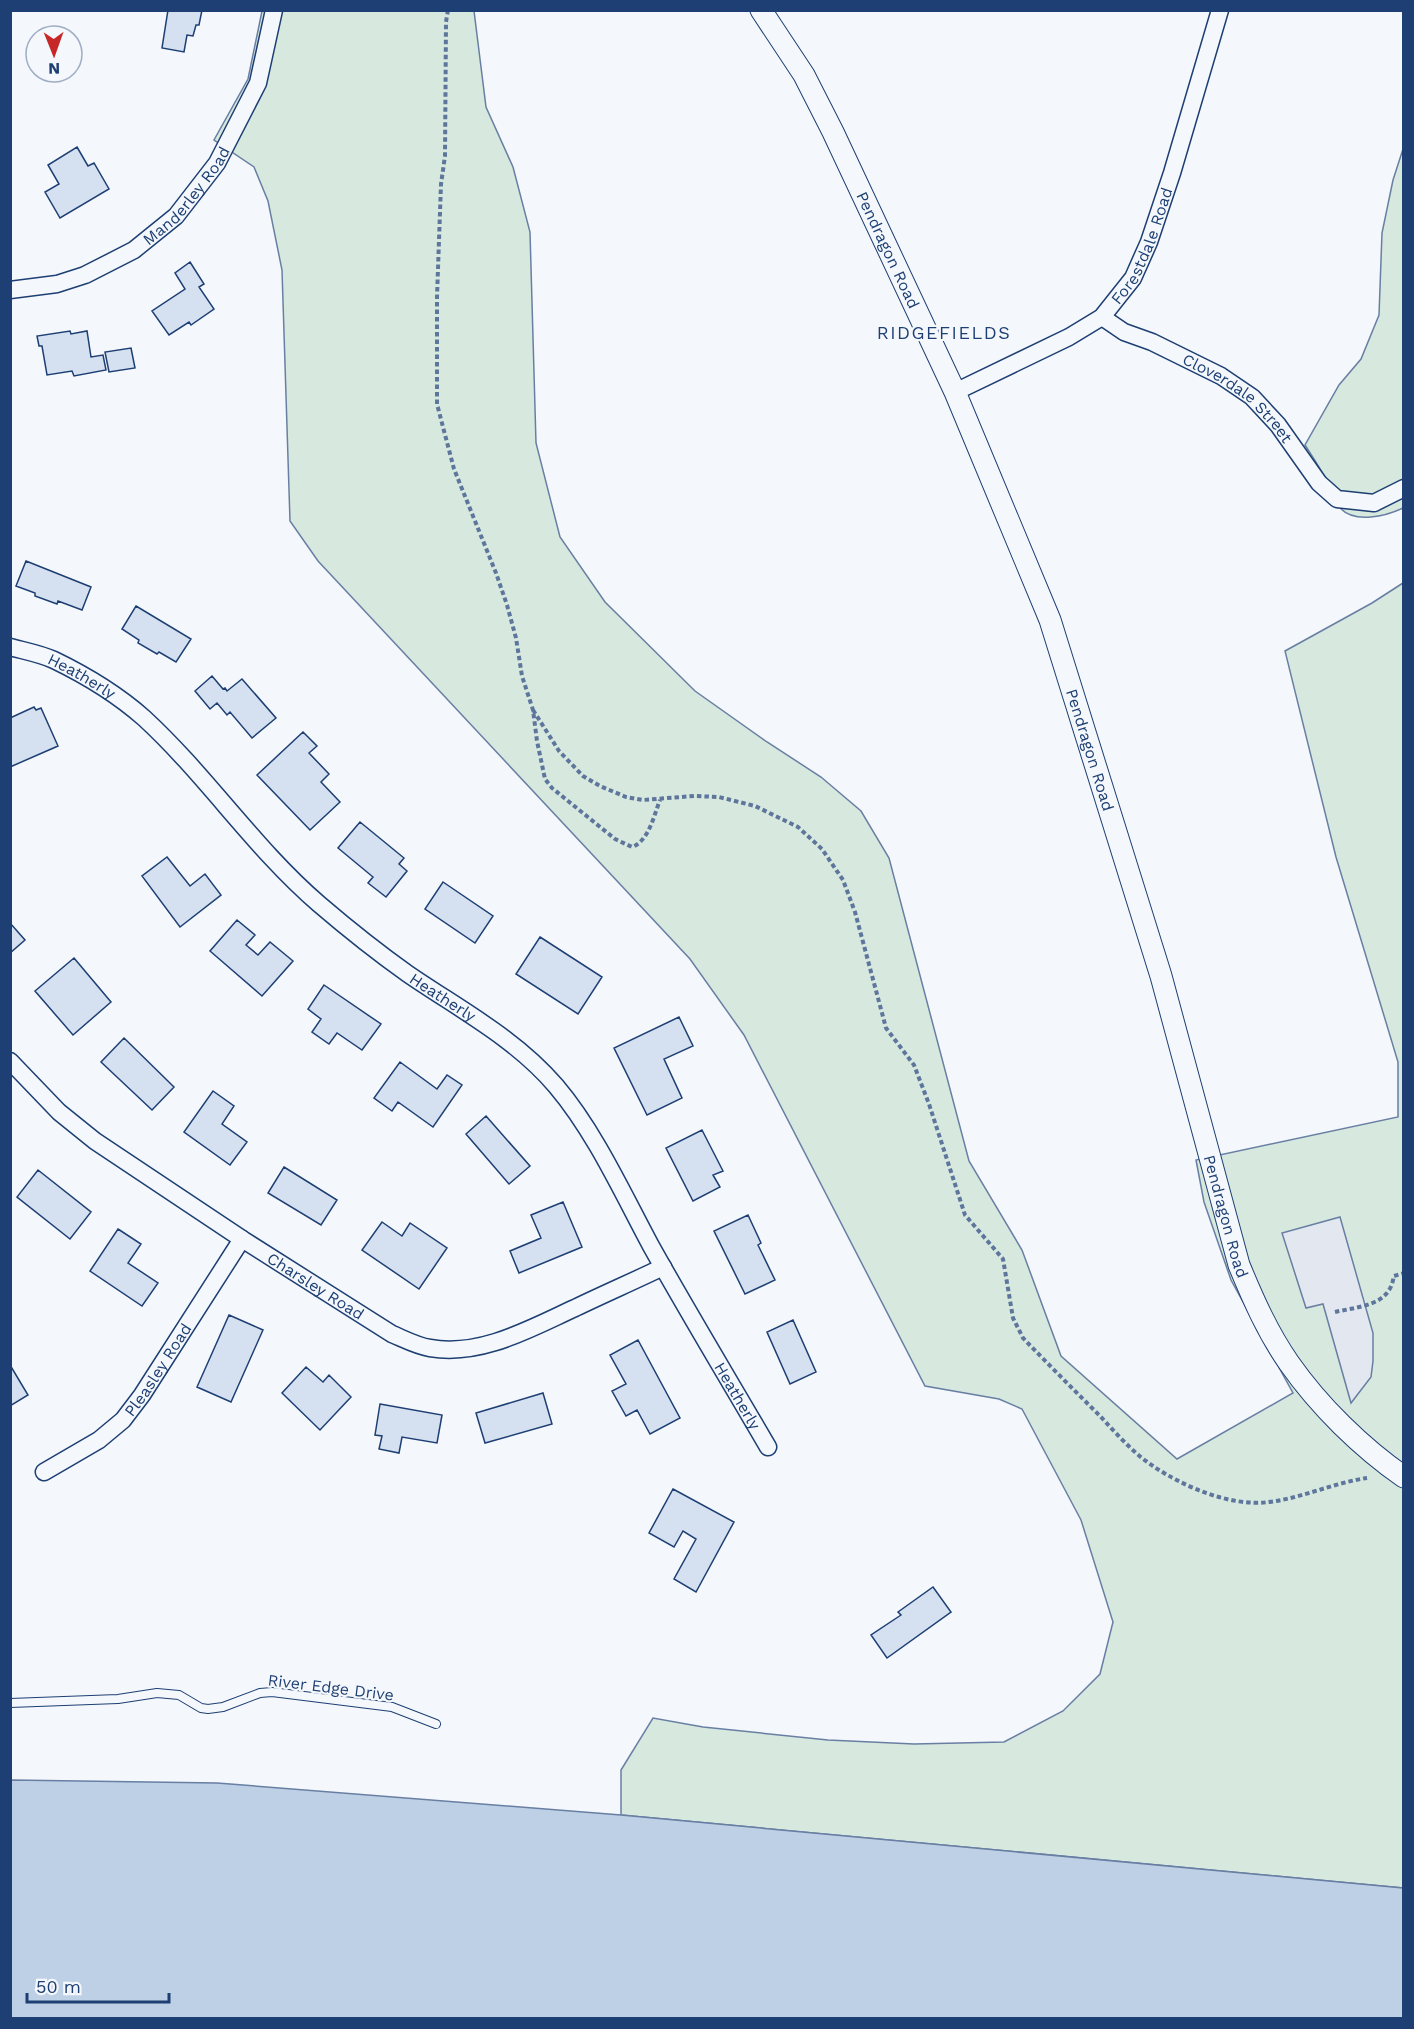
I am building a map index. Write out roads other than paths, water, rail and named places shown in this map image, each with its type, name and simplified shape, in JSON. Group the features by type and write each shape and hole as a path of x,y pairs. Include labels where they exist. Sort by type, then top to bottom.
{"street":[{"name":"Manderley Road","path":"10,290 57,284 85,275 134,250 176,216 217,163 258,83 274,10"},
{"name":"Pendragon Road","path":"761,10 804,75 955,392 1050,620 1161,976 1239,1265 1258,1310 1289,1364 1343,1426 1382,1462 1404,1477"},
{"name":"Forestdale Road","path":"955,392 1069,337 1102,317 1133,278 1149,242 1172,173 1220,10"},
{"name":"Cloverdale Street","path":"1102,317 1124,332 1152,342 1221,376 1252,397 1278,425 1319,483 1337,499 1374,503 1404,488"},
{"name":"Heatherly","path":"10,647 52,659 113,694 143,718 180,755 287,875 318,903 408,974 509,1040 556,1085 597,1147 663,1267 768,1447"},
{"name":"Charsley Road","path":"10,1061 59,1112 94,1141 242,1239 392,1334 413,1343 431,1348 453,1349 501,1340 663,1267"},
{"name":"Pleasley Road","path":"44,1472 99,1440 123,1420 142,1395 242,1239"}],"lane":[{"name":"River Edge Drive","path":"10,1703 118,1699 157,1693 179,1695 201,1708 208,1709 223,1707 260,1693 273,1692 392,1707 436,1724"}],"water":[{"path":"11,1780 217,1783 621,1815 1403,1888 1403,2018 11,2018"}],"district":[{"name":"RIDGEFIELDS","path":"944,333"}]}
